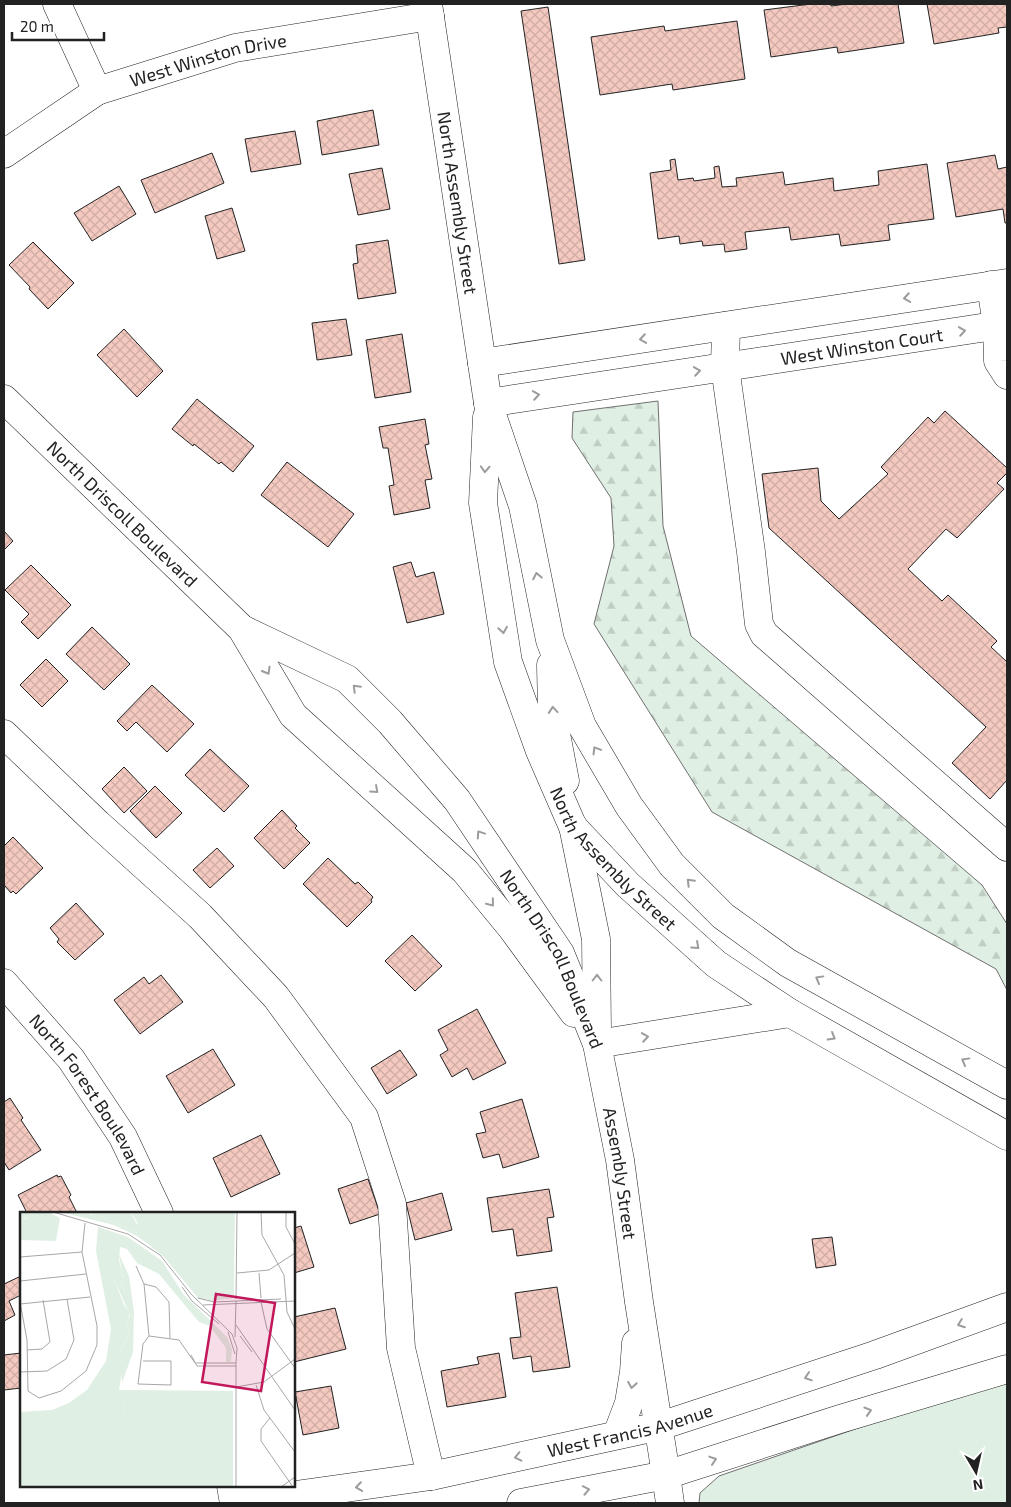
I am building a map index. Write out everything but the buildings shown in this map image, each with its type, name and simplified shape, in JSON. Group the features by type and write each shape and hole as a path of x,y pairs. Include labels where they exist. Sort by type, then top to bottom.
{"main road":[{"path":"57,4 97,90"},
{"name":"West Winston Drive","path":"4,154 97,90 235,48 429,10"},
{"name":"North Assembly Street","path":"429,10 488,403 522,506 550,640 582,726 629,806 672,865 723,916 788,963 1007,1085"},
{"path":"482,363 999,284 1002,325 998,360 1007,375"},
{"name":"West Winston Court","path":"488,403 1002,325"},
{"path":"726,326 725,367 751,552 759,624 764,634 1007,846"},
{"name":"North Driscoll Boulevard","path":"4,399 242,629 293,715 466,871 511,927 597,1044"},
{"name":"North Assembly Street","path":"488,403 483,503 508,662 540,751 573,827 628,885 716,964 790,1012 1003,1137"},
{"name":"North Driscoll Boulevard","path":"242,629 347,679 390,722 457,800 560,953 597,1044"},
{"path":"550,640 552,713 596,939 597,1044 790,1012"},
{"path":"4,734 98,824 207,923 276,997 364,1116 392,1204 401,1348 431,1476"},
{"name":"North Forest Boulevard","path":"4,983 72,1060 123,1137 159,1212"},
{"name":"Assembly Street","path":"597,1044 620,1160 639,1302 660,1426"},
{"name":"Assembly Street","path":"617,1435 629,1403 639,1302"},
{"name":"West Francis Avenue","path":"239,1503 431,1476 660,1426 875,1355 1007,1307"},
{"path":"521,1503 666,1475 840,1419 1007,1369"},
{"path":"660,1426 670,1503"},
{"path":"231,1487 234,1503"}],"green space":[{"path":"658,401 663,526 691,636 982,885 1007,924 1007,990 996,969 712,812 594,624 614,546 611,498 572,438 573,412"},
{"path":"1007,1380 1007,1503 699,1503 700,1493 719,1476 968,1390"}]}
